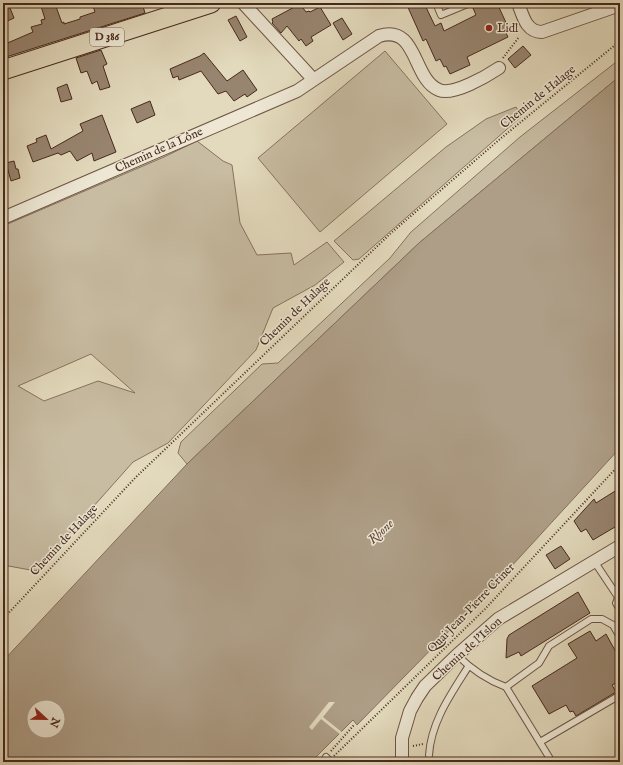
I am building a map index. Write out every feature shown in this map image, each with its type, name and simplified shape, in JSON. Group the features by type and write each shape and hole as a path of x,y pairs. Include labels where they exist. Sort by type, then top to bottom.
{"main road":[{"name":"D 386","path":"3,70 211,3"}],"street":[{"path":"243,3 314,79"},
{"path":"518,3 526,25 537,32 542,32 620,5"},
{"name":"Chemin de la Lône","path":"3,218 297,91 379,36 387,34 403,39 409,46 428,82 440,91 457,89 472,83 499,68"},
{"name":"Chemin de l'Islon","path":"402,762 402,738 417,698 426,686 457,655 498,618 620,546"}],"lane":[{"path":"436,3 441,15 470,3"},
{"path":"594,561 619,599 616,603 620,610"},
{"path":"506,687 538,663 549,646 591,619 602,619 613,626 620,636"},
{"path":"457,655 468,667 494,683 506,687 552,762"},
{"path":"429,755 430,743 442,708 468,667"},
{"path":"540,742 620,695"}],"path":[{"path":"499,68 503,61 503,57 519,37"},
{"name":"Chemin de Halage","path":"3,619 135,478 390,234 500,139 620,41"},
{"name":"Quai Jean-Pierre Criner","path":"329,760 485,609 620,464"},
{"path":"329,760 354,725"},
{"path":"401,747 430,743"}],"shaded area":[{"path":"385,51 447,124 320,232 258,158"},
{"path":"620,59 620,76 419,243 187,464 178,453 181,442 262,364 278,363 390,258 411,232 520,137"},
{"path":"516,107 522,116 359,259 353,260 334,241 446,147 486,119"},
{"path":"197,141 223,161 232,165 240,223 257,255 291,253 294,265 327,242 344,262 315,285 273,308 256,350 168,443 133,462 36,571 3,565 3,226 164,157","holes":["91,354 135,393 98,381 44,401 18,386"]}],"water":[{"name":"Rhone","path":"620,76 620,448 497,582 357,725 353,720 311,762 3,762 3,661 187,464 419,243"}],"pier":[{"path":"329,702 335,702 323,717 343,733 341,735 321,719 312,730 309,727"}],"building":[{"path":"3,3 8,3 14,18 3,23"},
{"path":"40,3 49,3 50,6 55,4 62,23 64,22 64,24 95,12 93,6 103,3 142,3 145,13 3,58 3,45 33,32 31,27 42,24 41,20 45,19"},
{"path":"406,3 424,3 435,26 441,23 444,31 476,15 473,8 484,3 497,3 508,27 504,29 508,37 467,57 470,65 450,74 440,59 436,61 426,39 423,41"},
{"path":"300,4 306,12 310,12 320,7 331,25 311,37 313,41 306,46 301,39 299,41 287,26 281,33 272,23 272,19"},
{"path":"236,16 247,37 240,41 228,20"},
{"path":"342,18 352,34 343,40 333,23"},
{"path":"523,46 531,55 515,68 508,59"},
{"path":"101,50 107,64 103,66 110,87 100,90 97,81 92,84 87,71 81,73 76,58"},
{"path":"204,53 227,81 243,70 257,90 247,97 245,94 234,101 226,91 218,94 201,71 179,80 178,76 173,78 170,69"},
{"path":"67,84 72,99 61,102 57,88"},
{"path":"150,101 155,115 137,123 131,109"},
{"path":"102,115 116,152 94,161 92,153 77,161 70,151 61,155 58,153 33,162 27,146 37,142 36,139 46,135 51,149 83,131 80,124"},
{"path":"14,161 20,178 11,181 6,163"},
{"path":"620,488 620,524 593,540 586,529 581,532 574,521 594,499 596,503"},
{"path":"561,546 570,559 555,569 546,555"},
{"path":"578,592 590,613 521,656 519,652 506,658 507,639 509,635"},
{"path":"590,631 596,641 606,634 617,654 620,652 620,681 612,685 616,692 576,716 573,711 570,712 566,705 549,714 532,686 577,658 568,644"}],"place":[{"name":"Lidl","path":"489,28"}]}
